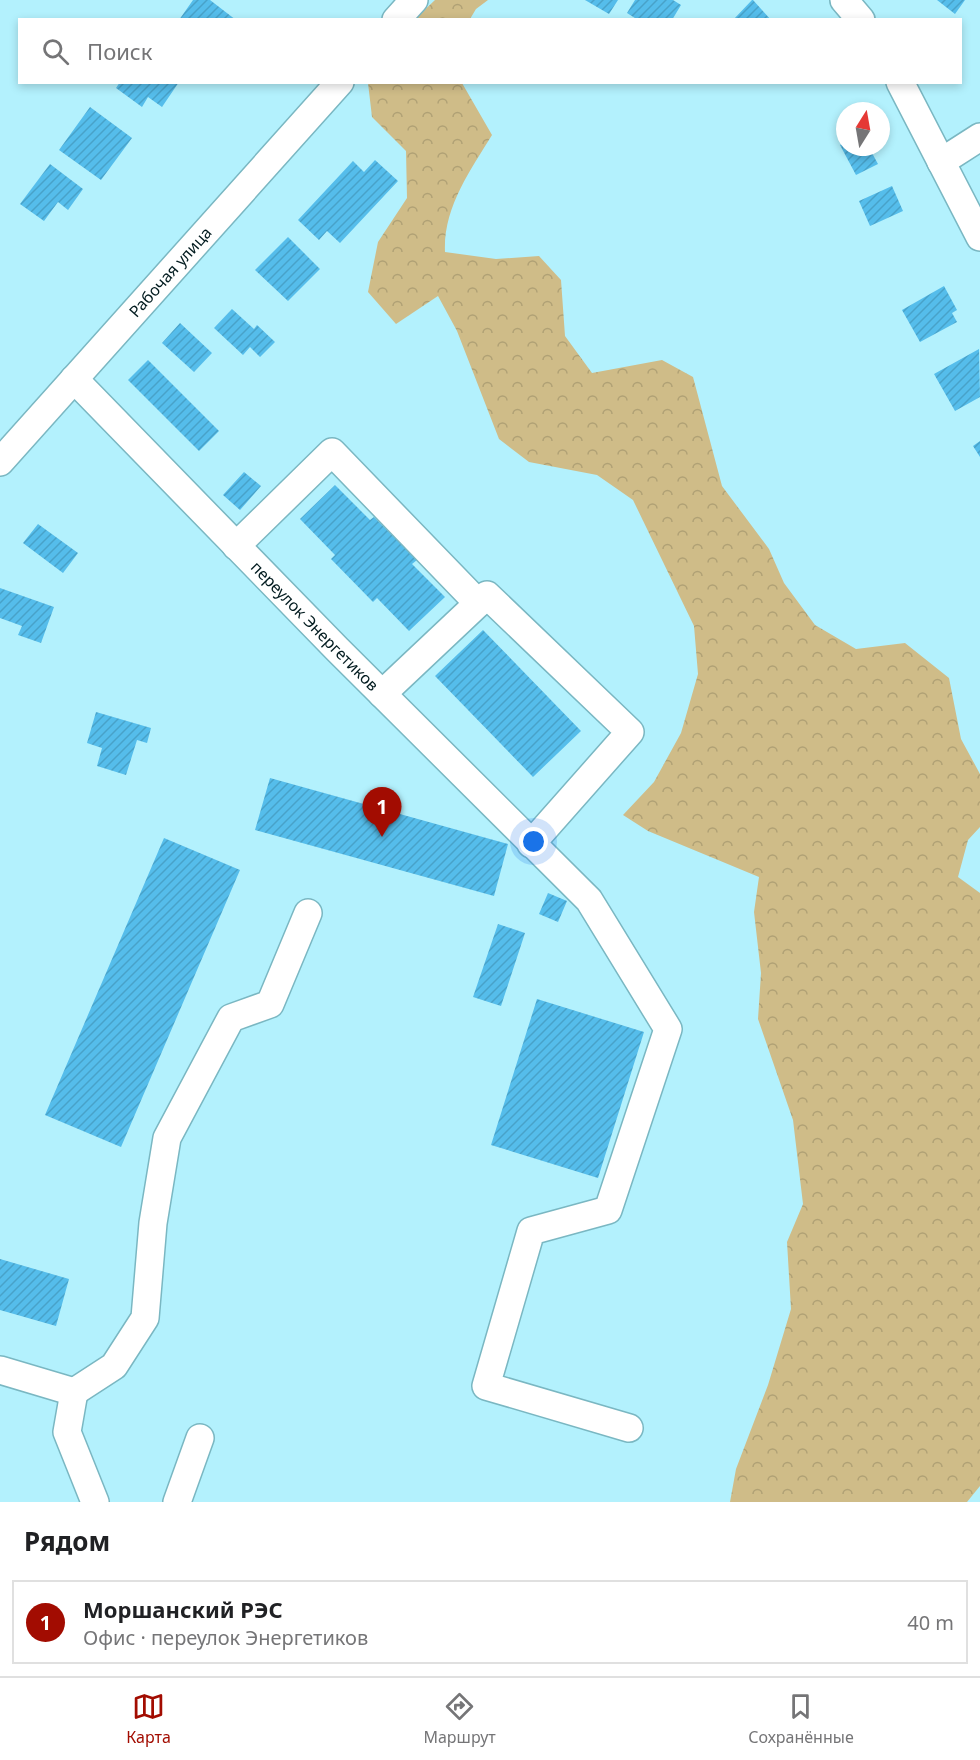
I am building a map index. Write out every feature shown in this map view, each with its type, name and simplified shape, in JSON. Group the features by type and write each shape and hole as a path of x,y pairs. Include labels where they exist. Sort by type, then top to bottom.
{"street":[{"path":"398,18 414,0"},
{"path":"844,0 859,18"},
{"name":"Рабочая улица","path":"0,462 338,84"},
{"path":"901,84 980,237"},
{"path":"941,162 980,137"},
{"name":"переулок Энергетиков","path":"74,379 382,694 589,900 668,1029 608,1210 531,1231 486,1386 630,1428"},
{"path":"236,546 332,453 478,603"},
{"path":"382,694 487,595 630,732 531,844"},
{"path":"95,1502 67,1432 74,1392 114,1366 145,1318 153,1223 167,1137 231,1018 270,1004 309,913"},
{"path":"0,1370 74,1392"},
{"path":"177,1502 200,1438"}],"green space":[{"path":"435,0 488,0 476,9 471,18 416,18"},
{"path":"368,84 463,84 492,135 467,176 453,205 448,220 445,252 496,259 539,256 561,280 565,336 592,373 662,360 693,377 722,486 769,549 784,583 815,625 856,649 905,643 949,678 961,739 980,774 980,827 968,840 958,877 980,893 980,1486 967,1502 730,1502 736,1469 768,1385 791,1309 787,1242 803,1204 793,1120 758,1019 761,973 754,912 759,877 648,831 623,815 654,782 681,733 698,674 694,626 633,500 597,475 529,462 499,439 457,331 438,296 396,324 368,292 378,242 407,198 406,151 372,117"}],"building":[{"path":"193,0 210,0 233,18 180,18"},
{"path":"585,0 618,0 609,14"},
{"path":"635,0 673,0 681,5 673,18 635,18 627,13"},
{"path":"753,0 769,18 735,18"},
{"path":"937,0 965,0 955,14"},
{"path":"119,84 178,84 162,107 148,97 142,107 116,88"},
{"path":"90,107 132,138 101,180 59,150"},
{"path":"846,156 874,156 878,164 856,175"},
{"path":"375,160 398,181 340,243 327,231 319,240 298,220 353,161 364,172"},
{"path":"50,164 83,189 68,210 58,202 44,221 20,204"},
{"path":"892,186 903,211 870,226 859,201"},
{"path":"288,237 320,269 288,301 255,270"},
{"path":"944,286 957,310 952,313 957,322 920,342 902,310"},
{"path":"232,309 254,329 257,325 275,342 260,357 250,347 243,355 214,328"},
{"path":"180,323 212,353 194,372 162,343"},
{"path":"979,349 980,397 955,411 934,374"},
{"path":"148,360 219,431 199,451 128,380"},
{"path":"980,441 980,457 973,446"},
{"path":"244,472 261,486 240,510 223,495"},
{"path":"335,485 370,520 374,517 417,560 412,564 445,597 409,631 377,598 373,602 331,559 335,555 300,519"},
{"path":"38,524 78,553 63,573 23,543"},
{"path":"0,588 54,607 41,643 18,635 22,626 0,618"},
{"path":"483,630 581,731 533,777 435,676"},
{"path":"96,712 151,728 147,743 137,740 126,775 97,766 102,748 87,743"},
{"path":"270,778 508,844 494,896 255,830"},
{"path":"164,838 240,870 121,1147 45,1115"},
{"path":"548,893 567,901 558,922 539,914"},
{"path":"498,924 525,933 501,1006 473,997"},
{"path":"537,999 644,1032 598,1178 491,1145"},
{"path":"0,1259 69,1279 56,1326 0,1310"}],"place":[{"name":"Моршанский РЭС","path":"382,837"}]}
